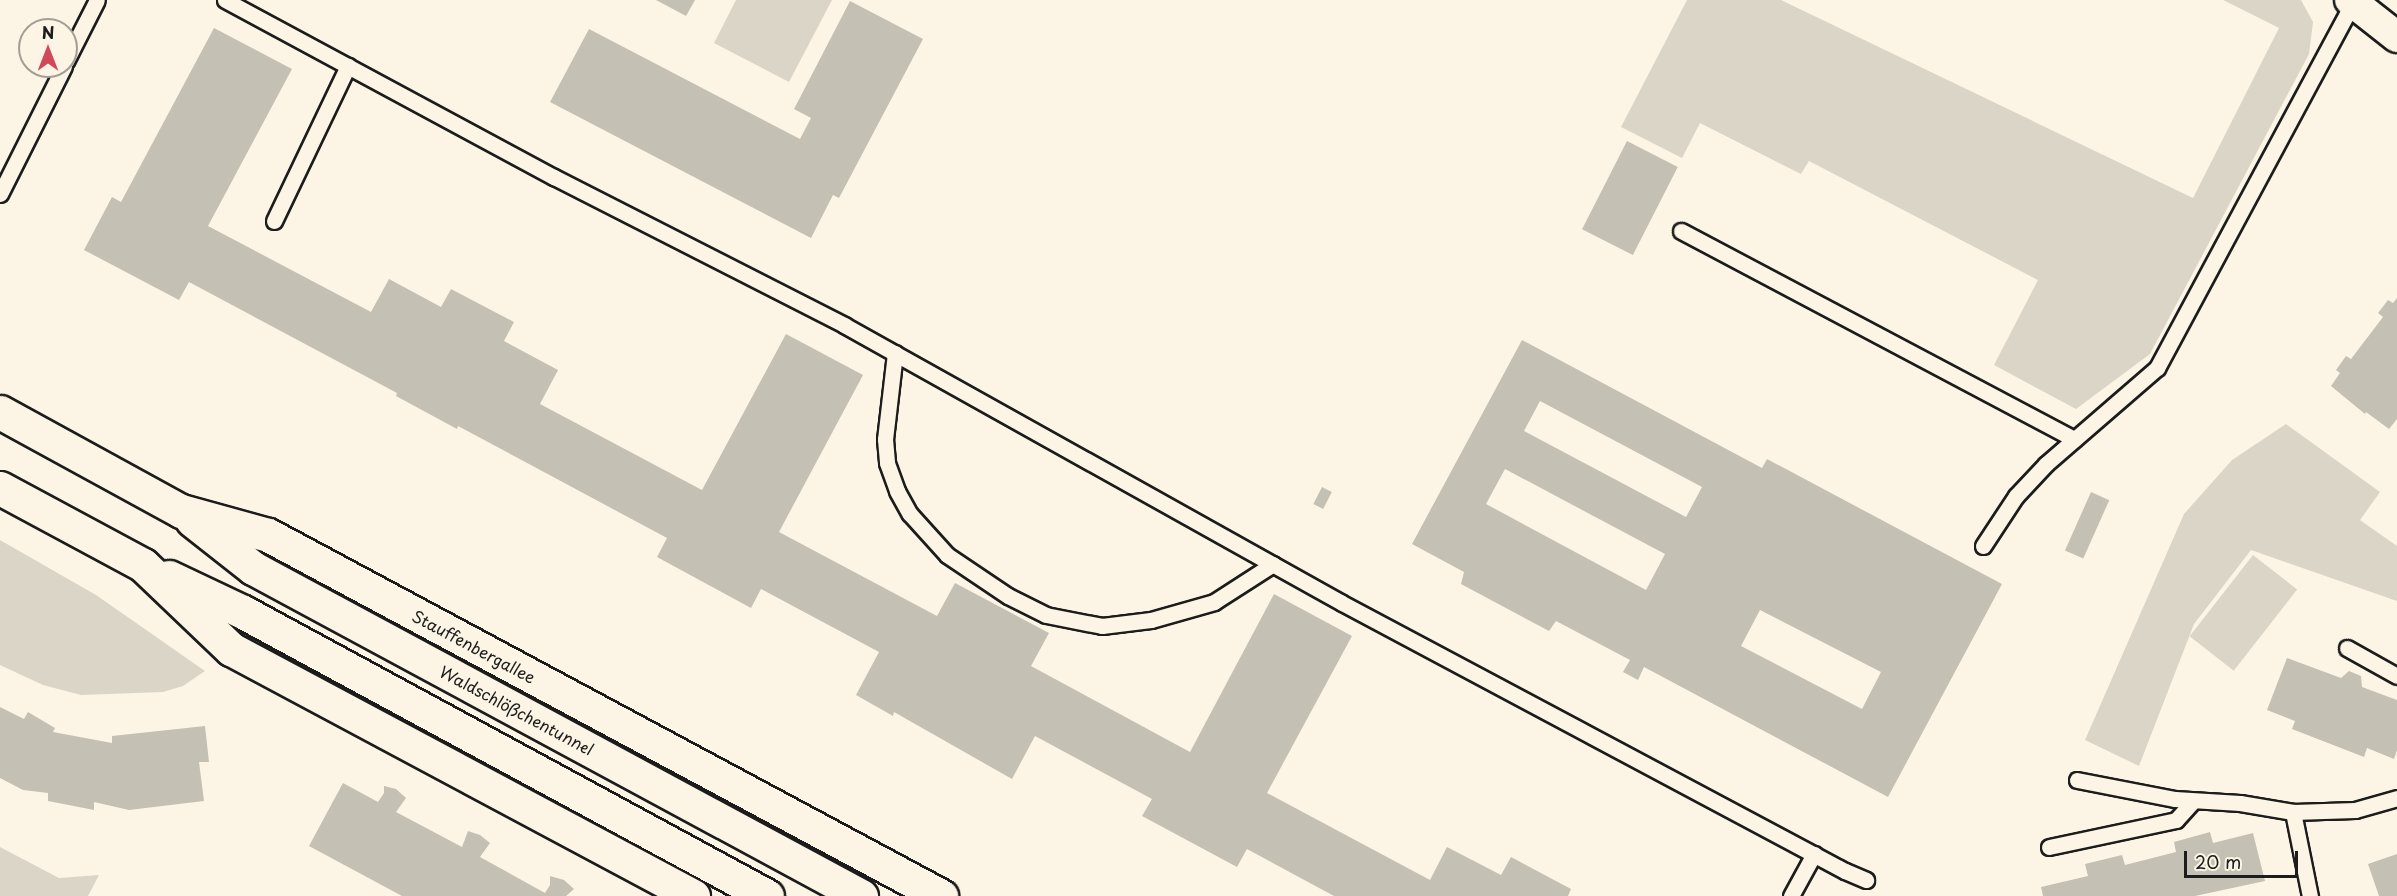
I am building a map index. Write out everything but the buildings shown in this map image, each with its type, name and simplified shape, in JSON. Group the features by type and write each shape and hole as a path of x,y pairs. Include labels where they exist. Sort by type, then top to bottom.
{"main road":[{"name":"Stauffenbergallee","path":"0,412 181,511 268,535 941,896"},
{"path":"0,488 142,565 253,618 767,896"},
{"name":"Waldschlößchentunnel","path":"181,511 253,568 861,896"},
{"path":"142,565 231,650 693,896"}],"street":[{"path":"2352,1 2397,38"}],"lane":[{"path":"78,37 96,0"},
{"path":"225,0 554,177 895,353 1273,564 1866,880"},
{"path":"1983,546 2016,496 2074,440 2157,368 2352,1"},
{"path":"274,221 348,66"},
{"path":"0,194 58,78"},
{"path":"1681,231 2074,440"},
{"path":"895,353 885,439 886,464 897,490 910,514 947,555 1008,596 1046,615 1102,626 1141,622 1214,602 1273,564"},
{"path":"2347,648 2397,676"},
{"path":"2077,780 2193,801 2240,803 2293,812 2355,810 2397,798"},
{"path":"2049,847 2176,820 2193,801"},
{"path":"2293,812 2310,896"},
{"path":"1791,896 1814,854"}],"shaded area":[{"path":"736,0 832,0 789,82 714,43"},
{"path":"1687,0 1781,0 2193,198 2279,28 2223,0 2301,0 2313,22 2309,54 2150,354 2076,409 1994,365 2038,280 1809,161 1801,174 1700,123 1682,158 1621,127"},
{"path":"2286,424 2380,492 2360,520 2397,546 2397,601 2251,550 2194,624 2139,766 2085,740 2184,514 2232,460"},
{"path":"0,540 96,595 205,671 183,686 163,692 81,695 43,685 0,665"},
{"path":"2253,555 2297,589 2234,671 2190,636"},
{"path":"0,847 59,878 99,875 88,896 0,896"}]}
